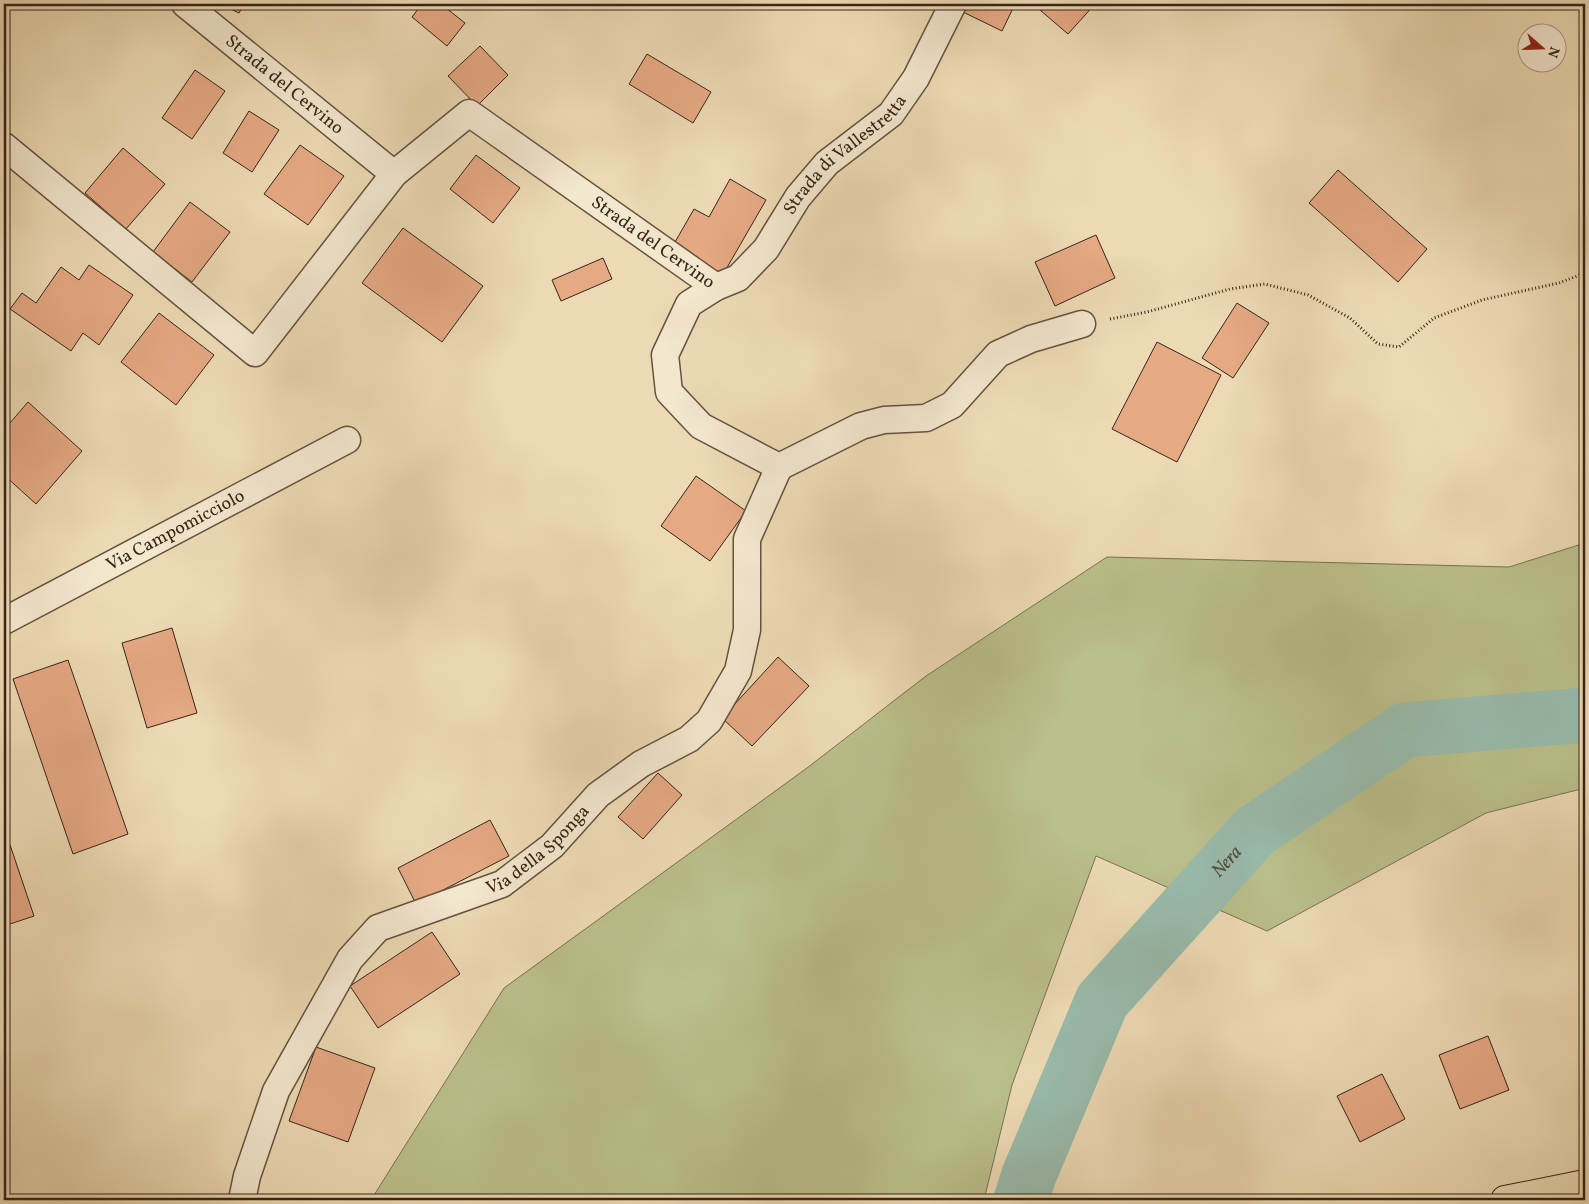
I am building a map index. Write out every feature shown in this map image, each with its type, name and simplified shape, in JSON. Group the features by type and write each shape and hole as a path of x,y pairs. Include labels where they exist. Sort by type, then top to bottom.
{"main road":[{"path":"1505,1200 1585,1184"}],"street":[{"name":"Strada del Cervino","path":"185,4 394,174 469,113 716,287 689,304 665,355 669,392 701,426 780,467"},
{"name":"Strada di Vallestretta","path":"716,287 738,278 766,249 798,197 827,163 891,114 916,78 953,4"},
{"path":"4,146 255,353 394,174"},
{"path":"780,467 861,426 884,420 926,418 952,405 998,354 1031,339 1082,324"},
{"name":"Via Campomicciolo","path":"4,621 347,440"},
{"name":"Via della Sponga","path":"242,1200 247,1176 276,1091 350,959 378,928 502,884 552,846 598,795 641,764 689,739 709,721 738,671 747,630 747,540 780,467"}],"path":[{"path":"1082,324 1147,312 1230,289 1265,284 1308,295 1350,318 1378,344 1399,347 1434,318 1482,300 1559,283 1585,273"}],"green space":[{"path":"1585,543 1585,788 1486,813 1267,931 1096,856 1012,1085 984,1200 371,1200 504,988 807,768 926,676 1107,557 1509,567"}],"building":[{"path":"220,4 244,4 239,13"},
{"path":"422,4 441,4 465,23 447,46 412,17"},
{"path":"499,4 509,4 506,8"},
{"path":"967,4 1015,4 1002,31 963,12"},
{"path":"1033,4 1095,4 1068,34"},
{"path":"480,46 508,75 477,106 448,76"},
{"path":"647,54 711,92 693,123 629,84"},
{"path":"195,70 225,91 192,139 162,118"},
{"path":"249,111 279,130 252,172 223,153"},
{"path":"300,145 344,176 308,225 264,194"},
{"path":"123,148 165,184 126,229 85,193"},
{"path":"476,155 520,188 493,223 450,189"},
{"path":"1338,170 1427,249 1398,282 1309,203"},
{"path":"730,179 766,200 721,278 671,249 694,209 709,217"},
{"path":"190,202 230,232 192,282 153,252"},
{"path":"403,228 483,286 442,342 362,283"},
{"path":"1096,235 1115,278 1055,306 1035,262"},
{"path":"603,258 612,279 561,301 552,280"},
{"path":"89,265 133,295 99,345 83,333 71,351 10,309 22,293 36,303 61,267 79,280"},
{"path":"1237,303 1269,323 1233,378 1202,358"},
{"path":"159,313 214,355 176,405 121,362"},
{"path":"1157,342 1221,375 1177,462 1112,429"},
{"path":"28,402 82,451 36,504 4,475 4,430"},
{"path":"696,476 746,511 710,561 661,526"},
{"path":"172,628 197,713 147,728 122,643"},
{"path":"778,657 809,686 752,746 722,718"},
{"path":"68,660 128,834 73,854 13,679"},
{"path":"658,773 682,795 643,839 618,817"},
{"path":"490,820 509,856 416,904 398,868"},
{"path":"4,827 34,916 4,926"},
{"path":"432,932 460,974 378,1028 350,986"},
{"path":"1488,1036 1509,1090 1460,1109 1439,1055"},
{"path":"316,1047 375,1068 348,1142 289,1121"},
{"path":"1382,1074 1405,1119 1360,1142 1337,1096"}],"waterway":[{"name":"Nera","path":"1021,1200 1029,1175 1102,1001 1255,831 1405,730 1585,715"}]}
